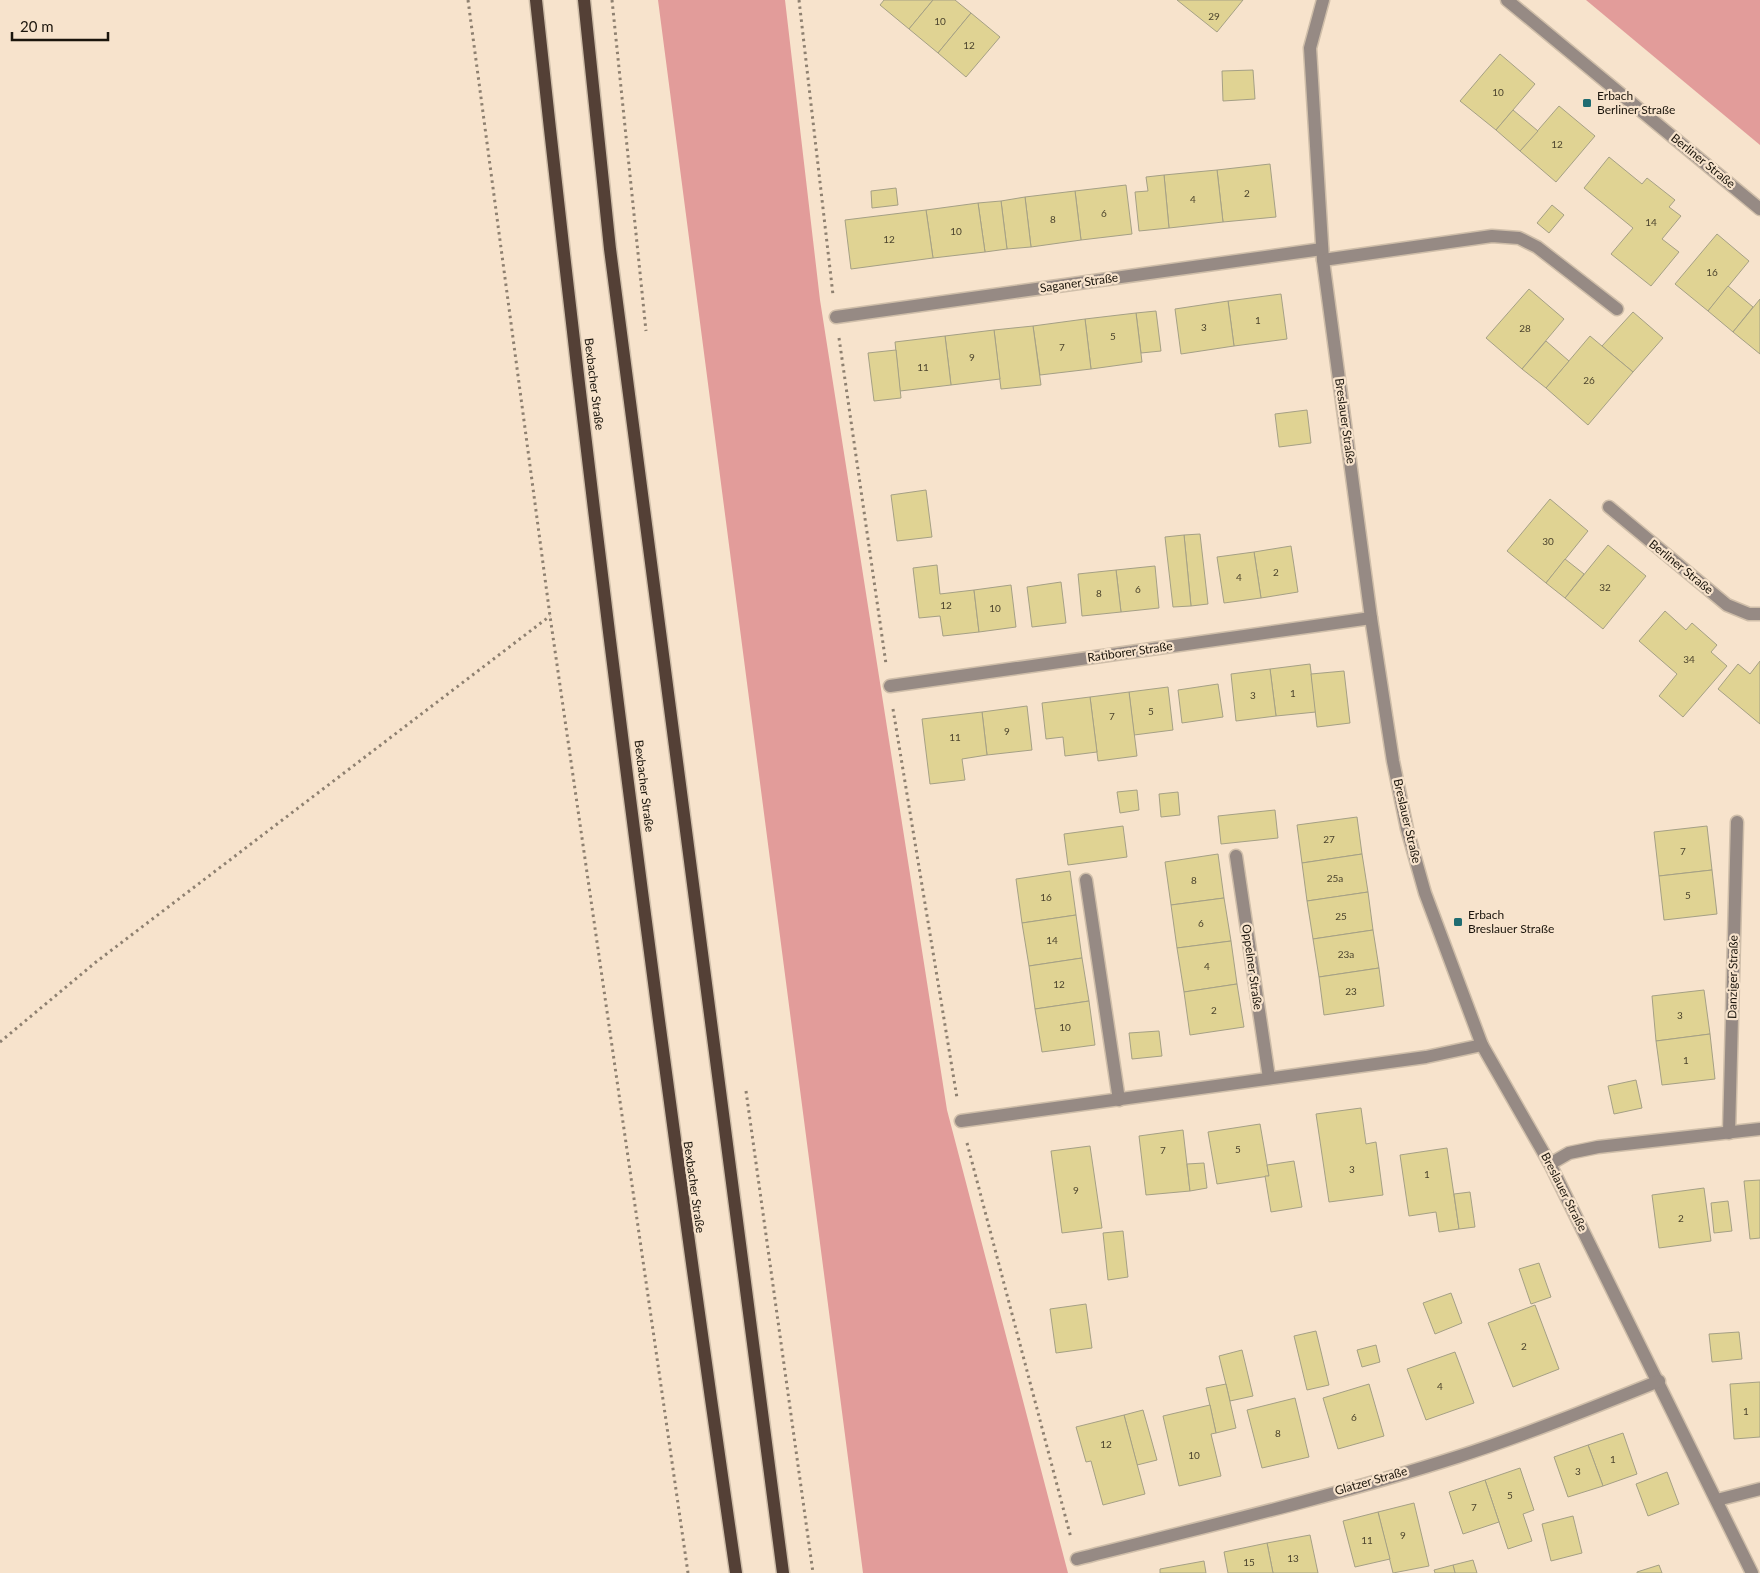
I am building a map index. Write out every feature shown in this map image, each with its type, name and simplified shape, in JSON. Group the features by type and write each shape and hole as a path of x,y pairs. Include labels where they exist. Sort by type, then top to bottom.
{"main road":[{"name":"Bexbacher Straße","path":"536,0 560,222 677,1167 736,1573"},
{"path":"584,0 613,269 783,1573"}],"street":[{"name":"Breslauer Straße","path":"1322,0 1310,48 1323,255 1371,618 1393,761 1407,829 1425,892 1482,1045 1550,1164 1659,1381 1752,1573"},
{"name":"Berliner Straße","path":"1507,0 1760,209"},
{"path":"1323,255 1492,236 1519,238 1537,246 1617,309"},
{"name":"Saganer Straße","path":"836,316 1323,255"},
{"name":"Berliner Straße","path":"1608,508 1727,605 1749,614 1760,614"},
{"name":"Ratiborer Straße","path":"890,686 1371,618"},
{"name":"Danziger Straße","path":"1729,1133 1737,822"},
{"name":"Oppelner Straße","path":"1236,856 1269,1078"},
{"path":"1086,880 1119,1100"},
{"path":"961,1121 1426,1057 1482,1045"},
{"path":"1550,1164 1569,1153 1598,1147 1760,1129"},
{"name":"Glatzer Straße","path":"1077,1559 1256,1514 1455,1458 1514,1438 1659,1381"},
{"path":"1717,1500 1760,1489"}],"path":[{"path":"468,0 550,616 688,1573"},
{"path":"612,0 647,336"},
{"path":"799,0 836,316 890,686 961,1121 1077,1559"},
{"path":"0,1042 96,962 550,616"},
{"path":"744,1082 813,1573"}],"shaded area":[{"path":"658,0 785,0 820,300 947,1110 1068,1573 863,1573"},
{"path":"1586,0 1760,0 1760,145"}],"building":[{"path":"884,0 933,0 909,29 880,5"},
{"path":"933,0 955,0 971,13 938,53 909,29"},
{"path":"1177,0 1243,0 1217,32"},
{"path":"971,13 1000,37 966,77 938,53"},
{"path":"1500,54 1535,84 1496,130 1460,101"},
{"path":"1253,70 1255,99 1223,101 1222,71"},
{"path":"1559,106 1595,136 1556,182 1520,151"},
{"path":"1513,110 1538,131 1520,151 1496,130"},
{"path":"1609,157 1642,184 1647,178 1675,200 1669,207 1681,216 1662,239 1679,252 1651,286 1611,254 1633,228 1584,188"},
{"path":"1270,164 1276,217 1223,222 1217,170"},
{"path":"1217,170 1223,222 1169,228 1164,175"},
{"path":"1164,175 1169,228 1139,231 1135,192 1148,191 1146,177"},
{"path":"1126,185 1132,234 1081,240 1075,191"},
{"path":"896,188 898,205 872,208 871,191"},
{"path":"1075,191 1081,240 1031,247 1025,197"},
{"path":"1025,197 1031,247 1007,249 1001,201"},
{"path":"1001,201 1007,249 985,252 978,203"},
{"path":"978,203 985,252 933,258 926,210"},
{"path":"1552,205 1564,215 1549,233 1537,223"},
{"path":"926,210 933,258 851,269 845,220"},
{"path":"1717,234 1749,261 1708,311 1675,284"},
{"path":"1728,286 1753,307 1733,332 1708,311"},
{"path":"1529,289 1564,319 1522,369 1486,338"},
{"path":"1281,294 1287,339 1234,346 1228,301"},
{"path":"1760,299 1760,354 1733,332"},
{"path":"1228,301 1234,346 1181,354 1175,309"},
{"path":"1156,311 1161,351 1141,353 1136,313"},
{"path":"1633,312 1663,338 1633,372 1602,346"},
{"path":"1136,313 1142,362 1091,369 1085,319"},
{"path":"1085,319 1091,369 1040,375 1033,326"},
{"path":"1033,326 1041,385 1001,389 994,330"},
{"path":"994,330 1000,379 951,385 945,336"},
{"path":"945,336 951,385 900,391 895,342"},
{"path":"1590,336 1633,372 1588,425 1546,388"},
{"path":"1546,341 1569,361 1546,388 1522,369"},
{"path":"896,350 901,398 874,401 868,353"},
{"path":"1307,410 1311,443 1279,447 1275,414"},
{"path":"926,490 932,537 897,541 891,495"},
{"path":"1550,499 1588,531 1546,583 1507,551"},
{"path":"1200,534 1208,604 1191,606 1184,535"},
{"path":"1184,535 1191,606 1173,607 1165,537"},
{"path":"1608,545 1646,576 1603,629 1565,598"},
{"path":"1291,546 1298,592 1261,598 1254,552"},
{"path":"1254,552 1261,598 1224,603 1217,557"},
{"path":"1565,559 1584,574 1565,598 1546,583"},
{"path":"937,565 940,594 974,590 979,632 943,636 940,616 919,618 913,568"},
{"path":"1155,566 1159,608 1121,612 1116,570"},
{"path":"1116,570 1121,612 1082,616 1078,574"},
{"path":"1061,582 1066,623 1032,627 1027,587"},
{"path":"1011,585 1016,627 979,632 974,590"},
{"path":"1665,611 1686,630 1692,623 1717,645 1711,652 1727,666 1683,717 1659,696 1677,674 1639,641"},
{"path":"1760,661 1760,724 1718,689 1738,664 1750,674"},
{"path":"1310,664 1316,712 1276,716 1270,669"},
{"path":"1270,669 1276,716 1236,721 1231,674"},
{"path":"1344,671 1350,723 1317,727 1311,674"},
{"path":"1218,684 1223,717 1182,723 1178,690"},
{"path":"1168,687 1173,730 1134,735 1129,692"},
{"path":"1129,692 1137,756 1098,761 1090,697"},
{"path":"1090,697 1097,752 1065,756 1063,737 1046,739 1042,703"},
{"path":"1027,706 1032,750 987,755 982,712"},
{"path":"982,712 987,755 962,759 965,780 930,784 922,719"},
{"path":"1137,790 1139,810 1120,813 1117,792"},
{"path":"1178,792 1180,815 1161,817 1159,794"},
{"path":"1275,810 1278,838 1221,844 1218,816"},
{"path":"1357,817 1362,854 1302,863 1297,825"},
{"path":"1123,826 1127,857 1068,865 1064,834"},
{"path":"1707,826 1712,870 1659,876 1654,832"},
{"path":"1218,854 1224,898 1171,905 1165,862"},
{"path":"1362,854 1368,892 1307,901 1302,863"},
{"path":"1712,870 1717,914 1664,920 1659,876"},
{"path":"1070,871 1076,915 1022,923 1016,879"},
{"path":"1368,892 1373,930 1313,939 1307,901"},
{"path":"1224,898 1231,941 1177,948 1171,905"},
{"path":"1076,915 1082,958 1029,966 1022,923"},
{"path":"1373,930 1379,968 1319,977 1313,939"},
{"path":"1231,941 1237,984 1184,992 1177,948"},
{"path":"1082,958 1089,1001 1035,1009 1029,966"},
{"path":"1379,968 1384,1006 1324,1015 1319,977"},
{"path":"1237,984 1244,1027 1190,1035 1184,992"},
{"path":"1704,990 1710,1034 1656,1041 1652,996"},
{"path":"1089,1001 1095,1045 1042,1052 1035,1009"},
{"path":"1159,1031 1162,1056 1132,1059 1129,1033"},
{"path":"1710,1034 1715,1079 1662,1085 1656,1041"},
{"path":"1636,1080 1642,1108 1614,1114 1608,1086"},
{"path":"1361,1108 1366,1144 1376,1142 1383,1195 1329,1202 1316,1114"},
{"path":"1260,1124 1269,1176 1217,1184 1208,1132"},
{"path":"1183,1130 1190,1191 1146,1195 1139,1136"},
{"path":"1090,1146 1102,1228 1062,1233 1051,1151"},
{"path":"1447,1148 1459,1229 1439,1232 1436,1212 1409,1216 1400,1155"},
{"path":"1294,1161 1302,1207 1271,1212 1265,1176 1269,1176 1267,1165"},
{"path":"1204,1163 1207,1188 1190,1191 1187,1164"},
{"path":"1760,1180 1760,1238 1750,1239 1744,1181"},
{"path":"1704,1188 1711,1241 1659,1248 1652,1195"},
{"path":"1470,1192 1475,1227 1459,1229 1454,1194"},
{"path":"1728,1201 1732,1231 1714,1233 1711,1203"},
{"path":"1123,1231 1128,1277 1108,1280 1103,1233"},
{"path":"1539,1263 1551,1297 1531,1304 1519,1269"},
{"path":"1451,1293 1462,1323 1435,1334 1423,1303"},
{"path":"1086,1304 1092,1348 1056,1353 1050,1309"},
{"path":"1535,1305 1559,1369 1513,1387 1488,1323"},
{"path":"1316,1331 1329,1385 1307,1390 1294,1336"},
{"path":"1739,1332 1742,1359 1712,1362 1709,1334"},
{"path":"1376,1345 1380,1362 1362,1367 1357,1350"},
{"path":"1242,1350 1253,1396 1230,1401 1219,1356"},
{"path":"1455,1352 1474,1403 1426,1420 1407,1369"},
{"path":"1760,1382 1760,1437 1734,1439 1730,1384"},
{"path":"1226,1384 1236,1428 1216,1433 1206,1388"},
{"path":"1369,1384 1384,1436 1338,1449 1323,1398"},
{"path":"1295,1398 1309,1457 1262,1468 1247,1410"},
{"path":"1210,1405 1216,1433 1211,1434 1221,1476 1179,1486 1163,1416"},
{"path":"1143,1410 1157,1460 1137,1465 1124,1415"},
{"path":"1124,1415 1145,1494 1103,1505 1091,1461 1086,1462 1076,1427"},
{"path":"1623,1433 1637,1474 1603,1486 1588,1445"},
{"path":"1588,1445 1603,1486 1568,1497 1554,1457"},
{"path":"1520,1468 1534,1510 1523,1514 1532,1541 1508,1549 1485,1480"},
{"path":"1667,1472 1679,1504 1648,1516 1636,1484"},
{"path":"1485,1480 1499,1522 1463,1534 1449,1492"},
{"path":"1414,1503 1429,1566 1393,1573 1378,1512"},
{"path":"1378,1512 1390,1559 1355,1567 1343,1521"},
{"path":"1573,1516 1582,1553 1551,1561 1542,1524"},
{"path":"1310,1535 1318,1573 1273,1573 1267,1543"},
{"path":"1267,1543 1273,1573 1228,1573 1224,1552"},
{"path":"1473,1560 1477,1573 1455,1573 1453,1565"},
{"path":"1204,1561 1206,1573 1160,1573 1160,1569"},
{"path":"1453,1565 1455,1573 1435,1573 1434,1570"},
{"path":"1659,1565 1662,1573 1637,1573 1637,1572"}],"place":[{"name":"Erbach Berliner Straße","path":"1587,103"},
{"name":"Erbach Breslauer Straße","path":"1458,922"}]}
